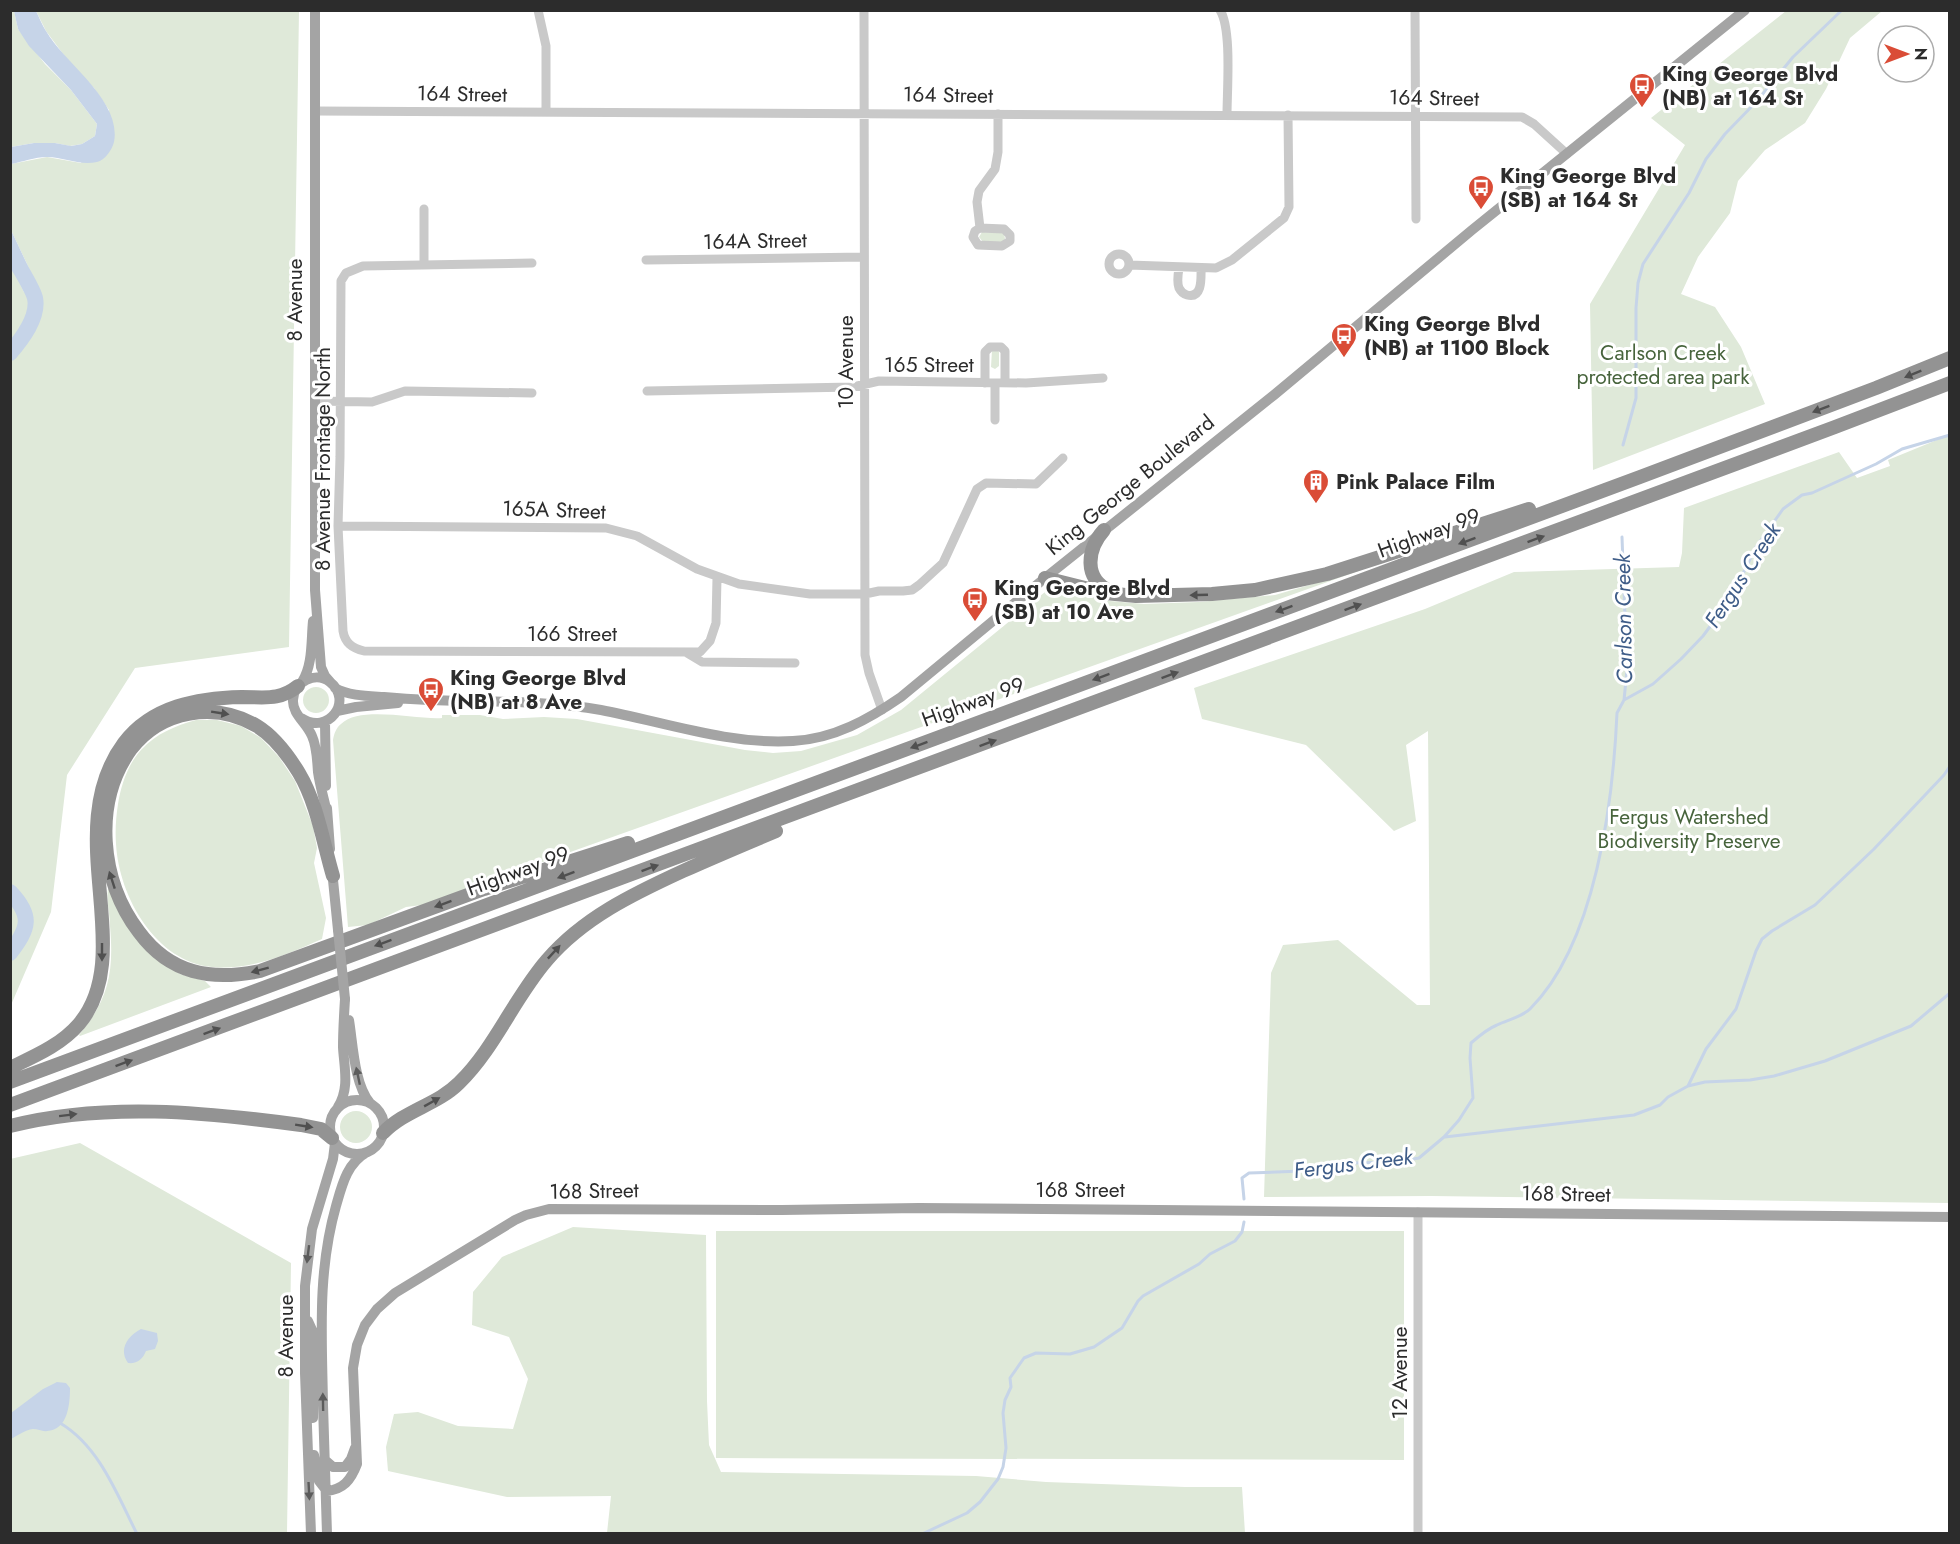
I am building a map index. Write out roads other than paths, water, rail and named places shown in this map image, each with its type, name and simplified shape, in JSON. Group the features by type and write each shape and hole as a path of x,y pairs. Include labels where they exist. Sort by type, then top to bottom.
{"highway":[{"name":"Highway 99","path":"10,1082 1640,477 1880,387 1950,358"},
{"name":"Highway 99","path":"10,1106 1835,427 1950,382"},
{"path":"1835,427 1950,390"},
{"path":"1045,578 1105,593 1136,596 1233,592 1302,580 1512,514 1640,477"},
{"path":"1104,530 1091,551 1092,574 1096,581 1108,590 1136,596"},
{"path":"10,1068 44,1051 68,1034 87,1013 95,998 100,981 103,947 96,823 108,773 124,743 146,721 173,707 218,699 277,697 287,694 300,684"},
{"path":"333,876 313,804 300,775 282,748 270,736 244,720 232,715 204,711 176,716 146,734 131,749 123,762 108,807 106,840 109,870 119,899 138,931 163,957 185,969 221,976 246,974 266,969 484,890 857,767"},
{"path":"384,1133 402,1116 434,1101 459,1084 478,1061 524,989 548,958 575,932 603,911 709,860 933,763"},
{"path":"10,1126 84,1113 150,1112 295,1124 321,1130 334,1141"}],"main road":[{"name":"8 Avenue","path":"300,684 307,675 310,660 315,590 315,10"},
{"name":"King George Boulevard","path":"334,686 342,692 355,695 413,701 522,702 600,710 725,736 768,742 796,741 837,732 857,724 901,697 1745,10"},
{"name":"8 Avenue","path":"315,590 321,667 334,686"},
{"path":"301,718 312,723 325,722 337,711 339,699 334,686 327,680 314,677 300,684 293,699 294,706 301,718 312,734 327,813"},
{"name":"King George Boulevard","path":"337,711 356,706 413,701"},
{"path":"325,722 327,813 345,999 358,1078 364,1095 382,1116 384,1133 377,1145 359,1154 342,1150 334,1141 330,1124 332,1115 344,1096 345,999"},
{"path":"338,1107 353,1100 370,1103"},
{"name":"8 Avenue","path":"311,1533 306,1429 306,1279 311,1236 333,1162 334,1141"},
{"name":"8 Avenue","path":"327,1533 321,1298 325,1253 337,1201 349,1169 354,1161 367,1152"},
{"name":"168 Street","path":"326,1491 344,1486 353,1476 357,1464 353,1368 357,1346 365,1325 376,1309 395,1293 515,1220 549,1209 919,1208 1950,1217"},
{"path":"305,1314 313,1332 314,1463 319,1481 326,1491"},
{"path":"325,1460 333,1467 345,1467 351,1459 357,1442"}],"street":[{"path":"538,10 546,46 546,112"},
{"name":"10 Avenue","path":"864,10 865,655 882,710"},
{"path":"1220,10 1227,34 1227,115"},
{"path":"1415,10 1416,219"},
{"name":"164 Street","path":"315,111 1522,117 1534,124 1567,153"},
{"path":"980,228 976,202 979,191 995,169 998,152 998,114"},
{"path":"1129,266 1216,268 1232,260 1284,219 1288,207 1288,115"},
{"path":"424,209 424,264 532,263"},
{"name":"164A Street","path":"646,260 864,257"},
{"name":"8 Avenue Frontage North","path":"349,644 342,631 338,526 341,281 346,273 363,266 424,264"},
{"path":"1179,268 1179,287 1183,293 1190,295 1196,293 1200,287 1201,268"},
{"name":"165 Street","path":"647,391 853,387 879,381 995,383 1103,378"},
{"path":"995,383 995,420"},
{"path":"315,401 372,402 405,391 532,393"},
{"name":"165A Street","path":"338,526 606,528 637,536 697,569 739,584 792,592 865,594 879,591 903,591 912,590 943,563 977,489 986,483 1036,484 1063,458"},
{"path":"687,653 700,652 710,641 716,624 717,578"},
{"name":"166 Street","path":"349,644 364,651 687,653 702,662 795,663"},
{"name":"12 Avenue","path":"1418,1212 1418,1533"}],"water":[{"path":"14,11 36,11 55,44 101,97 114,127 114,142 108,154 100,161 84,163 47,157 11,164 11,147 34,143 71,146 82,144 95,136 97,124 71,90 29,46 18,29"},
{"path":"11,230 34,279 35,298 24,292 11,265"},
{"path":"141,1329 157,1333 158,1341 155,1349 146,1351 137,1362 128,1363 124,1348 132,1335"},
{"path":"57,1382 66,1383 70,1388 64,1421 54,1430 30,1430 11,1439 11,1413 43,1389"}],"waterway":[{"name":"Carlson Creek","path":"1623,445 1636,398 1636,308 1638,283 1643,264 1689,193 1706,159 1725,134 1757,101 1793,57 1842,10"},
{"path":"10,252 31,287 36,305 32,320 10,353"},
{"name":"Fergus Creek","path":"1244,1199 1242,1178 1249,1173 1328,1170 1352,1163 1395,1162 1419,1158 1444,1137 1459,1120 1473,1098 1471,1043 1490,1029 1527,1012 1553,981 1571,947 1597,870 1611,788 1617,713 1624,700 1653,684 1703,636 1731,598 1756,547 1783,509 1802,495 1812,493 1876,464 1902,449 1950,435"},
{"name":"Carlson Creek","path":"1622,537 1627,670 1624,700"},
{"path":"1688,1086 1706,1049 1736,1009 1762,939 1815,905 1874,849 1950,766"},
{"path":"10,892 22,908 26,922 21,936 10,953"},
{"path":"1445,1137 1634,1115 1660,1105 1668,1097 1688,1086 1705,1082 1750,1080 1774,1076 1825,1061 1911,1026 1950,993"},
{"name":"Fergus Creek","path":"922,1534 967,1513 980,1502 998,1479 1003,1467 1006,1448 1003,1413 1005,1400 1011,1387 1010,1378 1024,1358 1036,1353 1070,1354 1094,1347 1122,1328 1143,1296 1235,1241 1242,1232 1244,1222"},
{"name":"Fergus Creek","path":"60,1423 86,1444 106,1472 137,1534"}],"place":[{"name":"King George Blvd (NB) at 164 St","path":"1642,109"},
{"name":"King George Blvd (SB) at 164 St","path":"1481,211"},
{"name":"King George Blvd (NB) at 1100 Block","path":"1344,359"},
{"name":"Pink Palace Film","path":"1316,505"},
{"name":"King George Blvd (SB) at 10 Ave","path":"975,623"},
{"name":"King George Blvd (NB) at 8 Ave","path":"431,713"}],"park label":[{"name":"Carlson Creek protected area park","path":"1663,365"},
{"name":"Fergus Watershed Biodiversity Preserve","path":"1689,829"}]}
